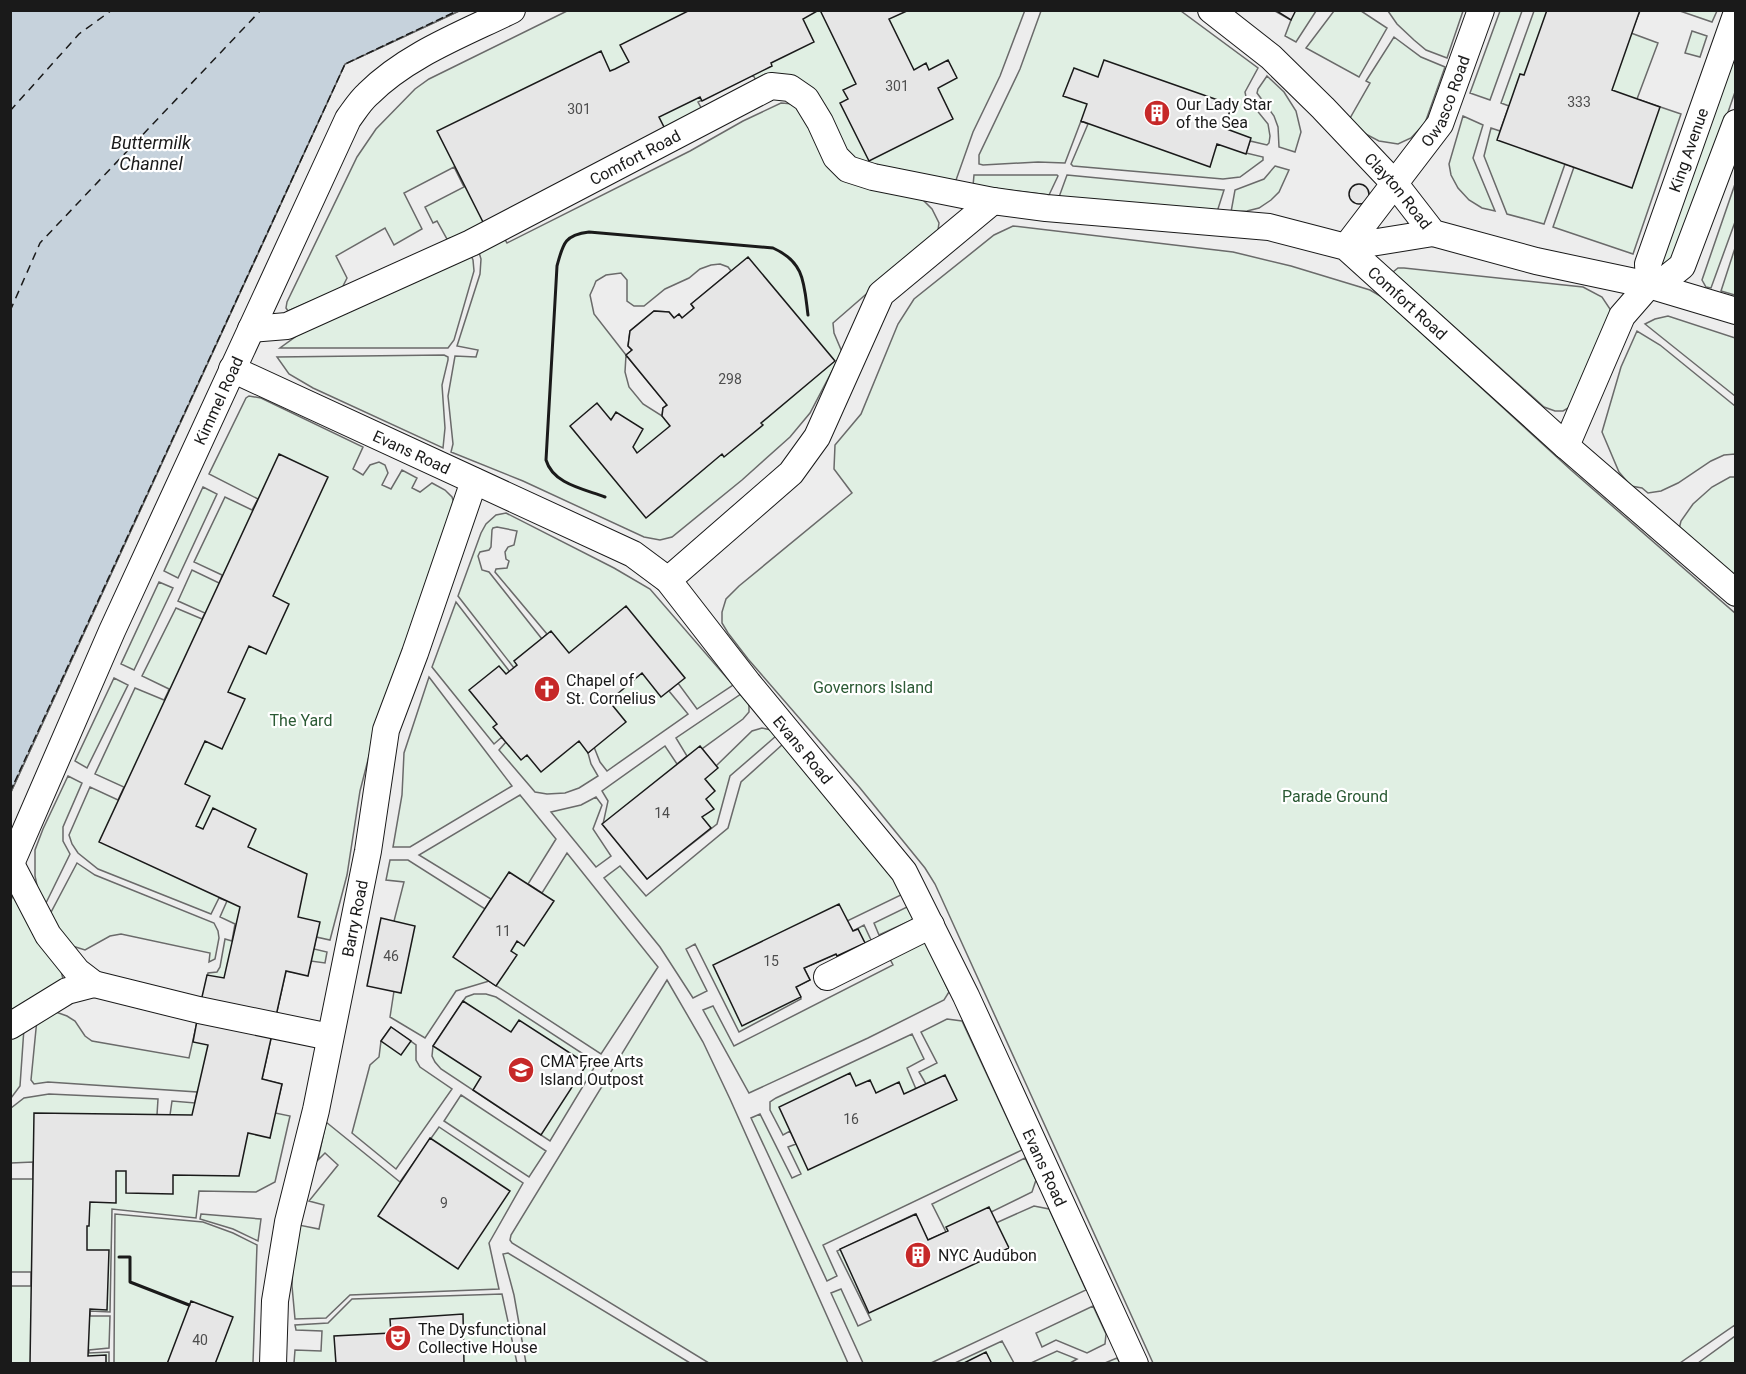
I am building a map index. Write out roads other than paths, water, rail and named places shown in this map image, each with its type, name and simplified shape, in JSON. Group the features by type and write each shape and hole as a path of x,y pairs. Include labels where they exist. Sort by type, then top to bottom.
{"street":[{"name":"Kimmel Road","path":"11,865 112,631 348,119 368,94 397,70 439,46 512,10"},
{"name":"Clayton Road","path":"1212,10 1271,57 1395,184 1433,233 1536,261 1649,285 1736,311"},
{"name":"Owasco Road","path":"1346,247 1440,124 1481,10"},
{"name":"King Avenue","path":"1649,285 1647,264 1736,15"},
{"name":"Comfort Road","path":"251,329 287,326 471,243 771,86 790,88 806,99 820,122 836,157 848,169 873,177 993,201 1046,208 1269,227 1346,247 1566,446 1736,592"},
{"name":"King Avenue","path":"1566,446 1622,316 1649,285 1667,278 1682,266 1736,123"},
{"path":"668,580 791,473 817,437 881,294 993,201"},
{"path":"1346,247 1433,233"},
{"name":"Evans Road","path":"232,369 633,554 668,580 754,691 904,872 966,996 1135,1364"},
{"name":"Barry Road","path":"273,1364 276,1301 288,1222 316,1110 368,851 386,730 419,643 474,481"},
{"path":"11,865 48,935 77,971 94,984 199,1010 330,1037"},
{"path":"827,977 931,925"},
{"path":"10,1026 67,992 94,984"}],"water":[{"name":"Buttermilk Channel","path":"11,10 459,11 345,64 11,792"}],"place":[{"name":"Our Lady Star of the Sea","path":"1157,113"},
{"name":"Chapel of St. Cornelius","path":"547,689"},
{"name":"CMA Free Arts Island Outpost","path":"521,1070"},
{"name":"NYC Audubon","path":"918,1255"},
{"name":"The Dysfunctional Collective House","path":"398,1338"}],"park label":[{"name":"Governors Island","path":"873,687"},
{"name":"The Yard","path":"301,720"},
{"name":"Parade Ground","path":"1335,796"}]}
